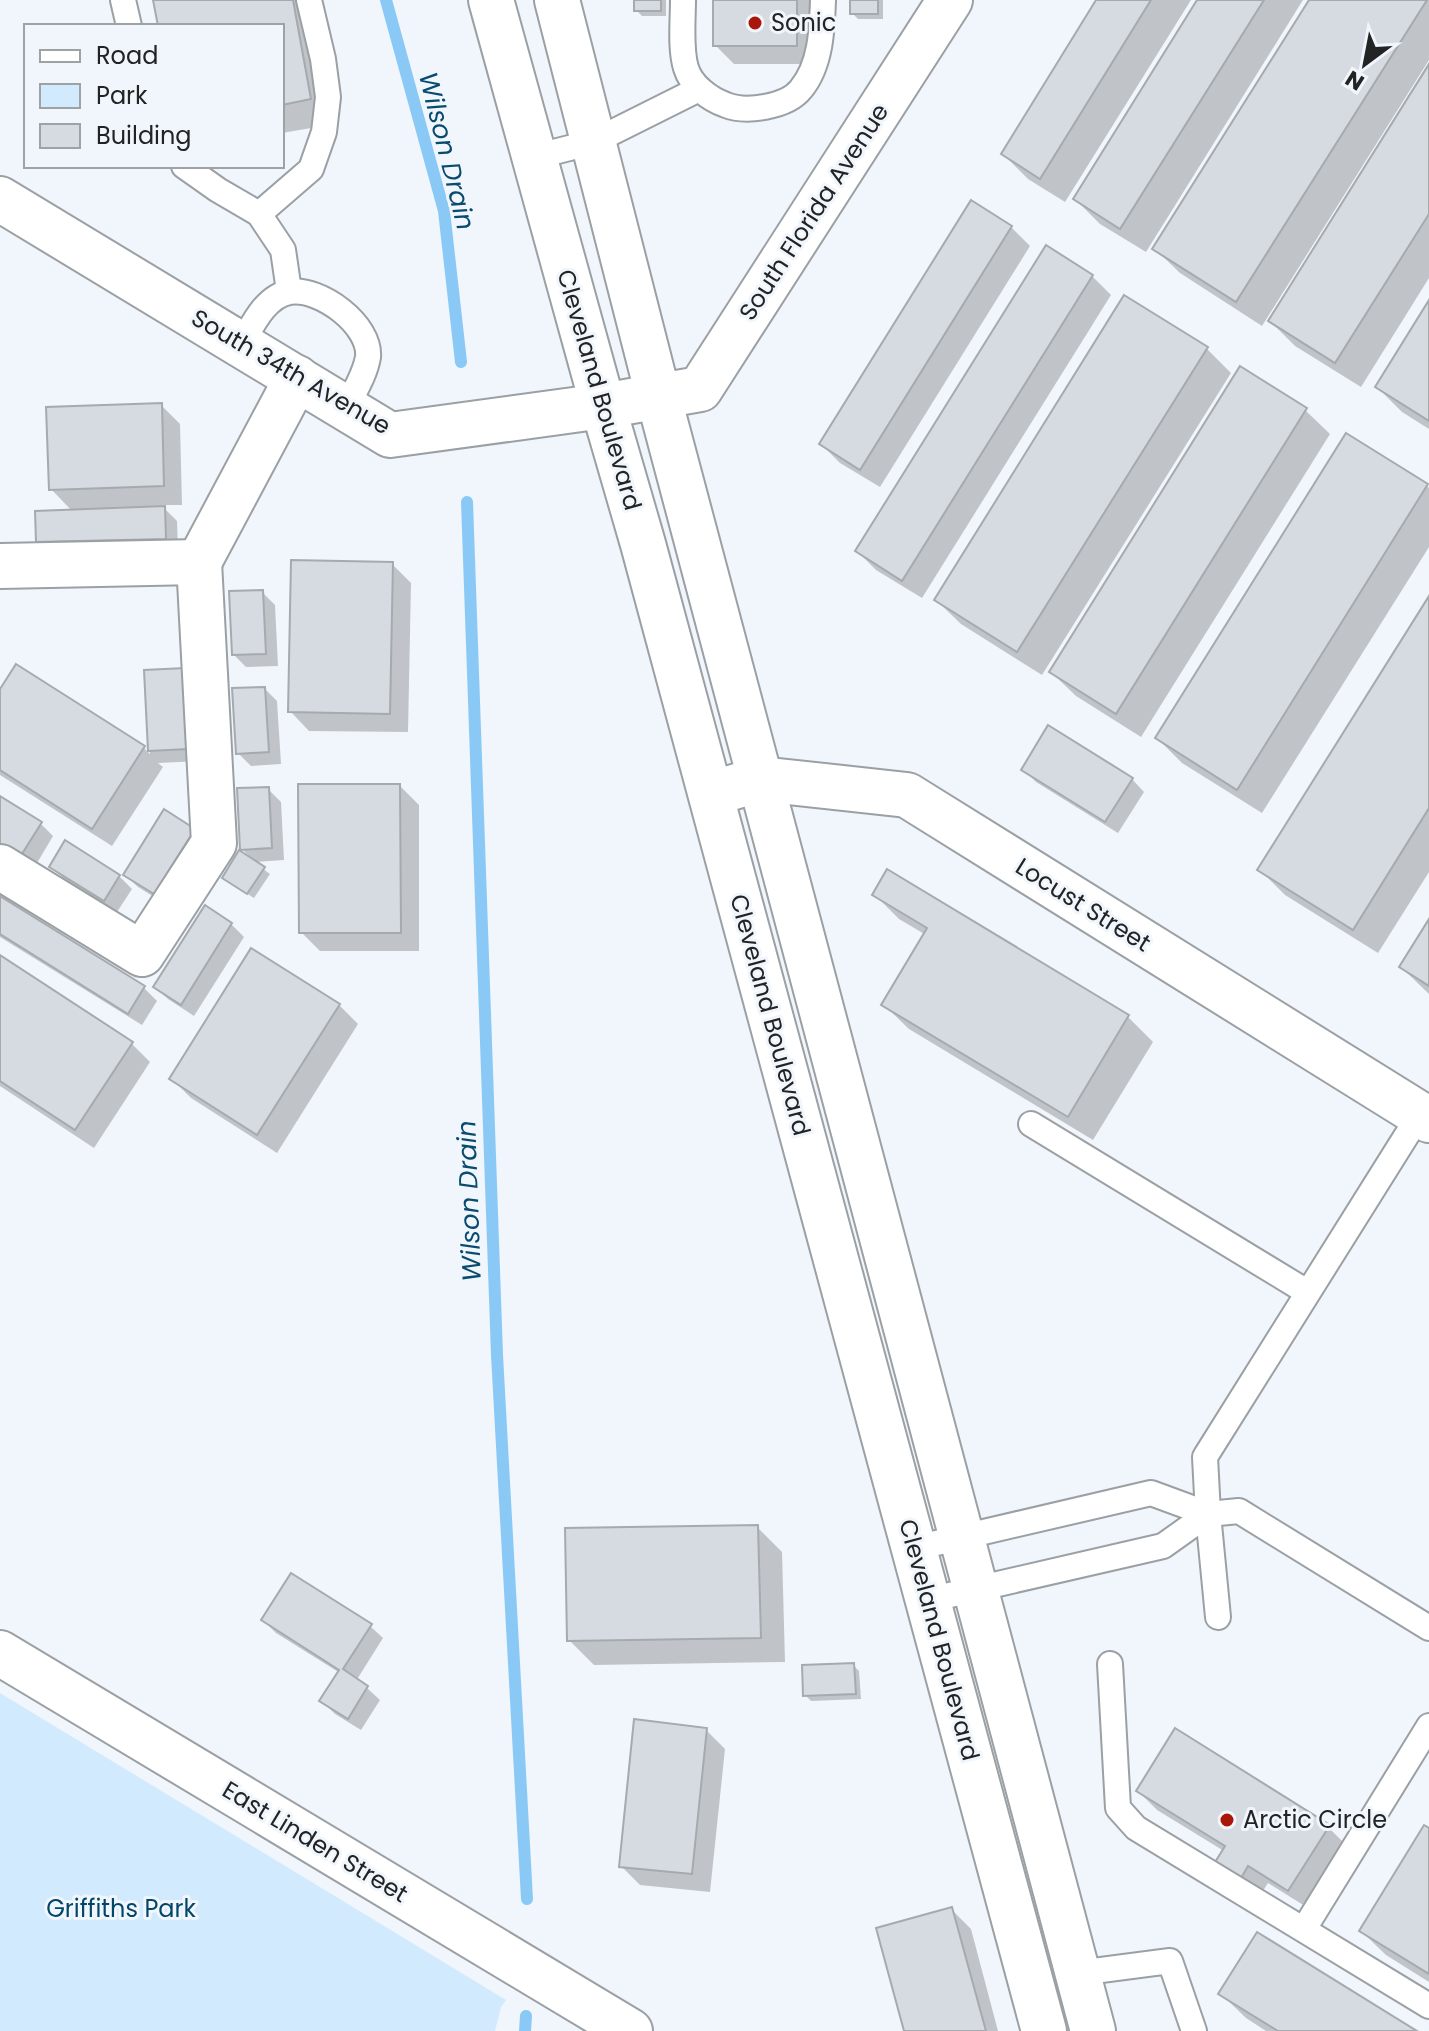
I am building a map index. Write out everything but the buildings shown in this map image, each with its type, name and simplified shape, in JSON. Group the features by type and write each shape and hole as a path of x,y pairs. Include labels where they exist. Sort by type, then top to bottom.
{"main road":[{"name":"Cleveland Boulevard","path":"491,0 643,544 1044,2031"},
{"name":"Cleveland Boulevard","path":"557,0 658,395 1093,2031"},
{"name":"South Florida Avenue","path":"658,395 700,389 950,0"},
{"name":"South 34th Avenue","path":"0,199 390,435 603,406 658,395"},
{"path":"0,867 142,954 214,843 199,562 297,378"},
{"path":"0,566 199,562"},
{"name":"Locust Street","path":"711,794 760,779 907,795 1424,1117"},
{"name":"East Linden Street","path":"0,1653 630,2031"}],"lane":[{"path":"123,0 129,24"},
{"path":"259,214 311,169 324,132 328,97 309,0"},
{"path":"683,0 686,69 699,89 726,106 753,108 777,105 801,90 814,65 822,35 823,0"},
{"path":"534,157 593,142 699,89"},
{"path":"187,168 259,214 283,250 289,291"},
{"path":"241,345 260,312 289,291 312,293 346,313 362,334 368,354 364,372 346,408"},
{"path":"1218,1617 1205,1457 1307,1292 1424,1117"},
{"path":"1031,1124 1307,1292"},
{"path":"915,1548 1151,1493 1208,1514 1239,1511 1429,1628"},
{"path":"928,1600 1163,1546 1208,1514"},
{"path":"1110,1664 1118,1808 1136,1828 1429,2006"},
{"path":"1304,1929 1429,1726"},
{"path":"1078,1973 1170,1961 1194,2031"}],"green space":[{"name":"Griffiths Park","path":"0,1693 506,2000 495,2031 0,2031"}],"waterway":[{"name":"Wilson Drain","path":"386,0 444,211 461,362"},
{"name":"Wilson Drain","path":"467,502 497,1355 527,1899"},
{"name":"Wilson Drain","path":"525,2031 526,2016"}],"place":[{"name":"Sonic","path":"755,23"},
{"name":"Arctic Circle","path":"1227,1820"}]}
